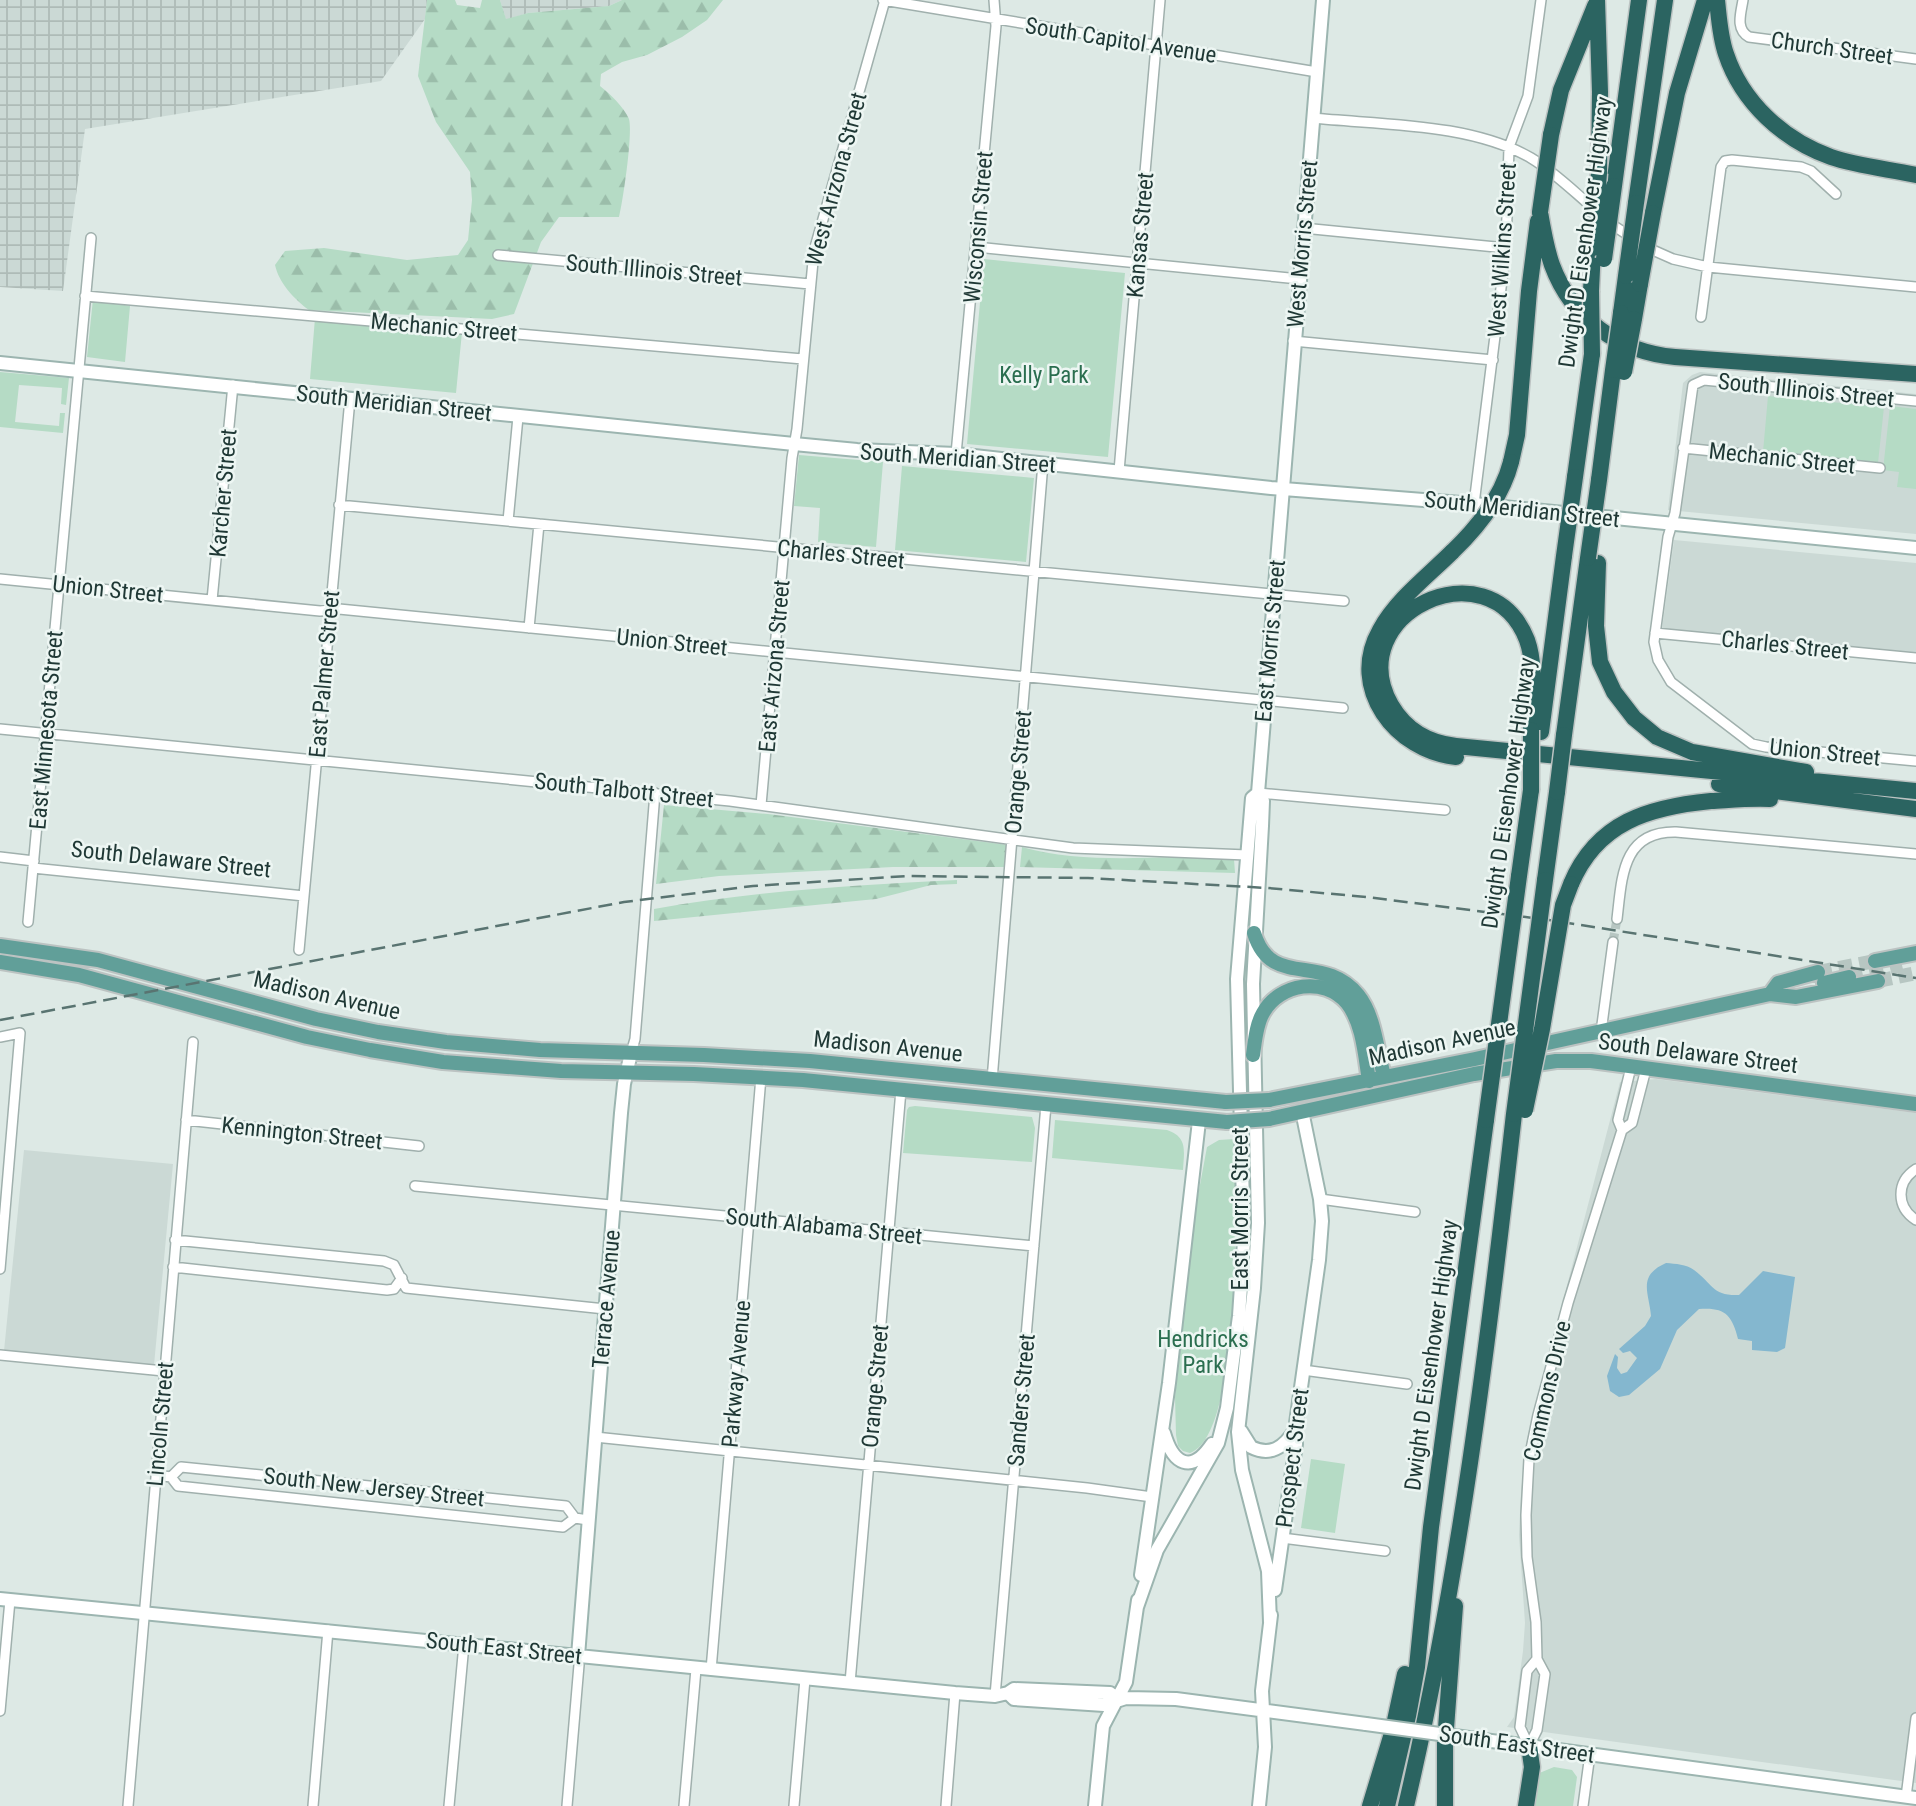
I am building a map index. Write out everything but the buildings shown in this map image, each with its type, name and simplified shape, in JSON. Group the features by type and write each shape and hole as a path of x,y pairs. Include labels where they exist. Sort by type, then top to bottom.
{"highway":[{"path":"1597,0 1561,90 1551,135 1528,291 1517,435 1511,462 1501,489 1486,512 1453,551 1387,617 1376,637 1371,655 1371,683 1379,708 1395,730 1413,744 1448,756 1733,785 1916,809"},
{"path":"1597,0 1601,115 1599,254"},
{"name":"Dwight D Eisenhower Highway","path":"1424,1594 1531,790 1536,731 1592,354 1599,254 1614,186 1639,0"},
{"name":"Dwight D Eisenhower Highway","path":"1462,1513 1505,1189 1519,1112 1564,735 1593,561 1596,500 1633,280 1636,204 1665,0"},
{"path":"1633,280 1653,213 1676,93 1705,0"},
{"path":"1717,0 1723,44 1732,69 1747,95 1769,119 1810,148 1840,159 1916,175"},
{"path":"1540,212 1552,264 1565,292 1598,330 1626,346 1665,356 1916,374"},
{"path":"1593,561 1600,662 1624,707 1646,729 1670,744 1697,754 1898,789"},
{"path":"1536,731 1531,657 1522,631 1504,610 1476,596 1448,594 1427,600 1401,618 1385,646 1381,668 1384,690 1396,714 1405,724 1433,741 1455,747 1916,791"},
{"path":"1519,1112 1542,1029 1563,905 1581,865 1611,830 1650,811 1668,806 1735,799 1847,802"},
{"path":"1406,1806 1430,1701 1462,1513"},
{"path":"1445,1806 1446,1730 1462,1513"},
{"path":"1370,1806 1392,1730 1424,1594"},
{"path":"1387,1806 1417,1667 1424,1594"},
{"path":"1526,1806 1532,1767 1529,1746"}],"main road":[{"name":"West Morris Street","path":"1283,489 1323,0"},
{"name":"South Meridian Street","path":"0,363 794,444 857,450 956,454 1283,489 1474,504 1916,548"},
{"name":"East Morris Street","path":"1270,1622 1268,1571 1242,1470 1239,1422 1254,1288 1258,1223 1253,1055 1254,933 1263,801 1258,793 1283,489"},
{"name":"East Morris Street","path":"1137,1607 1157,1550 1215,1451 1227,1408 1239,1316 1244,1241 1237,979 1252,798 1258,793"},
{"path":"1254,933 1259,948 1268,960 1279,965 1335,976 1357,993 1367,1010 1384,1076"},
{"name":"Madison Avenue","path":"0,946 98,960 278,1010 377,1032 477,1046 566,1052 799,1060 1226,1102 1269,1100 1369,1081 1770,994 1778,996 1794,989 1849,977"},
{"path":"1875,961 1916,953"},
{"name":"Madison Avenue","path":"0,962 79,975 307,1037 380,1052 509,1069 761,1077 1227,1122 1269,1119 1474,1074"},
{"name":"Madison Avenue","path":"1770,994 1778,984 1818,972"},
{"name":"Madison Avenue","path":"1786,994 1796,997 1878,981"},
{"path":"1253,1055 1259,1021 1272,1002 1287,991 1300,987 1320,987 1341,997 1355,1017 1369,1081"},
{"name":"Terrace Avenue","path":"578,1656 582,1519 594,1437 626,1073 631,1053"},
{"name":"South Delaware Street","path":"1474,1074 1556,1061 1591,1061 1916,1104"},
{"name":"Prospect Street","path":"1259,1806 1264,1764 1262,1691 1321,1245 1320,1199 1302,1111"},
{"name":"East Morris Street","path":"1096,1806 1103,1726 1126,1682 1162,1426 1199,1121"},
{"path":"1162,1426 1169,1450 1181,1460 1192,1462 1203,1456 1213,1441 1227,1408"},
{"path":"1239,1422 1248,1444 1262,1451 1283,1446 1295,1430"},
{"name":"South East Street","path":"5,1599 955,1693 1002,1695 1014,1689 1100,1692 1110,1693 1118,1699 1176,1699 1909,1800"}],"street":[{"name":"South Capitol Avenue","path":"884,0 1317,72"},
{"name":"West Arizona Street","path":"794,444 814,251 884,0"},
{"name":"Wisconsin Street","path":"956,454 976,247 995,19 994,0"},
{"name":"Kansas Street","path":"1119,471 1160,0"},
{"name":"West Wilkins Street","path":"1474,504 1506,248 1509,147 1528,96 1541,0"},
{"name":"Church Street","path":"1743,0 1740,25 1742,32 1749,37 1916,59"},
{"path":"1313,118 1462,132 1509,147 1549,170 1621,232 1665,256 1708,267 1916,287"},
{"path":"1701,317 1721,167 1725,161 1801,167 1811,171 1836,194"},
{"path":"1303,229 1506,248"},
{"name":"East Minnesota Street","path":"28,922 91,238"},
{"path":"976,247 1299,279"},
{"name":"South Illinois Street","path":"498,255 810,285"},
{"name":"Mechanic Street","path":"85,296 803,359"},
{"path":"1293,341 1493,360"},
{"name":"South Illinois Street","path":"1683,448 1691,388 1696,382 1703,380 1916,401"},
{"name":"Karcher Street","path":"212,600 233,385"},
{"name":"East Palmer Street","path":"299,950 350,399"},
{"path":"508,521 518,416"},
{"name":"East Arizona Street","path":"761,805 794,444"},
{"path":"1655,633 1683,448"},
{"name":"Mechanic Street","path":"1683,448 1880,468"},
{"name":"Orange Street","path":"992,1080 1043,464"},
{"name":"Charles Street","path":"339,505 1344,601"},
{"path":"529,628 539,524"},
{"name":"Union Street","path":"0,579 212,600 340,609 1343,708"},
{"name":"Union Street","path":"1655,633 1658,660 1671,682 1755,745 1916,761"},
{"name":"Charles Street","path":"1655,633 1916,658"},
{"name":"South Talbott Street","path":"0,729 655,793 1073,848 1247,855"},
{"name":"Terrace Avenue","path":"631,1053 635,1039 655,793"},
{"path":"1258,793 1444,810"},
{"path":"1616,919 1627,859 1635,848 1651,836 1676,832 1916,854"},
{"name":"South Delaware Street","path":"0,857 33,864 304,896"},
{"path":"1601,1032 1613,942"},
{"path":"0,1037 20,1033 0,1269"},
{"name":"Lincoln Street","path":"128,1806 193,1042"},
{"path":"1638,1068 1632,1123 1622,1130 1618,1119 1638,1068"},
{"name":"Parkway Avenue","path":"711,1670 761,1077"},
{"name":"Orange Street","path":"850,1683 901,1090"},
{"name":"Sanders Street","path":"1002,1695 1014,1480 1046,1105"},
{"name":"Kennington Street","path":"186,1120 419,1146"},
{"name":"Commons Drive","path":"1529,1746 1537,1730 1545,1674 1537,1659 1536,1622 1525,1525 1532,1444 1568,1303 1622,1130"},
{"path":"1916,1169 1904,1180 1901,1192 1905,1209 1916,1220"},
{"path":"415,1186 614,1204"},
{"path":"1320,1199 1415,1212"},
{"name":"South Alabama Street","path":"614,1204 1034,1246"},
{"path":"175,1240 384,1261 394,1265 406,1288 605,1309"},
{"path":"173,1267 387,1290 394,1289 402,1278"},
{"path":"0,1355 164,1371"},
{"path":"1303,1370 1407,1384"},
{"path":"594,1437 1014,1480 1152,1497"},
{"name":"South New Jersey Street","path":"156,1475 171,1477 178,1486 550,1526 563,1527 582,1519 566,1506 181,1467 171,1477"},
{"path":"1282,1538 1385,1551"},
{"path":"0,1711 5,1599"},
{"path":"313,1806 328,1630"},
{"path":"449,1806 464,1644"},
{"name":"Terrace Avenue","path":"567,1806 578,1656"},
{"path":"1529,1746 1520,1727 1527,1671 1537,1659"},
{"path":"684,1806 696,1668"},
{"path":"793,1806 805,1679"},
{"path":"946,1806 955,1693"},
{"path":"1909,1800 1916,1718"},
{"path":"1583,1806 1590,1754"}],"shaded area":[{"path":"0,0 427,0 425,19 381,81 85,129 63,291 0,287"},
{"path":"500,0 622,0 609,6 528,13 506,20"},
{"path":"1700,372 1916,394 1916,534 1668,510 1683,383"},
{"path":"1674,540 1916,563 1916,653 1662,629"},
{"path":"1656,1079 1916,1113 1916,1783 1507,1727 1514,1717 1525,1623 1519,1535 1527,1439 1620,1082"},
{"path":"24,1150 173,1164 154,1365 4,1351"}],"green space":[{"path":"427,0 455,0 457,5 480,8 482,0 500,0 506,19 528,13 609,6 622,0 723,0 707,20 682,37 647,55 622,62 601,74 600,86 620,105 629,119 629,152 619,217 559,217 541,242 514,314 492,319 309,310 288,290 277,272 275,265 285,251 324,248 407,260 458,255 468,240 472,200 470,172 436,122 418,76"},
{"name":"Kelly Park","path":"984,259 1125,273 1108,457 967,444"},
{"path":"93,299 130,306 125,362 87,357"},
{"path":"315,318 462,332 456,393 310,379"},
{"path":"0,372 69,378 66,405 61,404 62,388 19,385 15,422 59,426 60,413 65,413 63,433 0,427"},
{"path":"1768,396 1884,407 1878,463 1763,452"},
{"path":"1890,406 1916,409 1916,489 1897,487 1899,472 1883,470"},
{"path":"799,455 883,462 876,547 818,542 820,508 794,506"},
{"path":"902,466 1034,478 1026,562 895,550"},
{"path":"664,805 768,814 1008,845 1007,867 893,867 719,876 656,884"},
{"path":"1022,847 1095,858 1234,859 1235,873 1020,867"},
{"path":"957,880 957,884 931,885 876,899 654,921 654,909 729,898"},
{"path":"915,1106 1032,1117 1035,1128 1032,1162 903,1153 907,1110"},
{"path":"1055,1120 1167,1130 1182,1141 1183,1170 1052,1158"},
{"name":"Hendricks Park","path":"1234,1139 1235,1256 1228,1359 1220,1404 1207,1436 1190,1453 1178,1446 1175,1397 1197,1201 1207,1147 1219,1140"},
{"path":"1311,1459 1345,1464 1335,1533 1301,1528"},
{"path":"1554,1767 1572,1770 1577,1777 1573,1806 1532,1806 1537,1774"}],"water":[{"path":"1666,1263 1691,1268 1718,1291 1730,1295 1739,1295 1763,1271 1795,1277 1785,1348 1777,1352 1752,1350 1752,1341 1738,1339 1733,1323 1726,1314 1715,1309 1699,1309 1677,1330 1660,1369 1629,1395 1619,1397 1610,1391 1607,1376 1615,1354 1618,1357 1617,1368 1621,1374 1627,1372 1637,1358 1630,1351 1623,1353 1619,1349 1645,1326 1651,1316 1648,1279 1651,1273"}],"tunnel":[{"path":"1613,942 1617,919"},
{"path":"1818,972 1875,961"},
{"path":"1849,977 1902,965"},
{"path":"1878,981 1916,973"}],"railway":[{"path":"0,1020 624,902 753,886 907,876 1088,878 1268,888 1366,897 1549,920 1916,978"}]}
